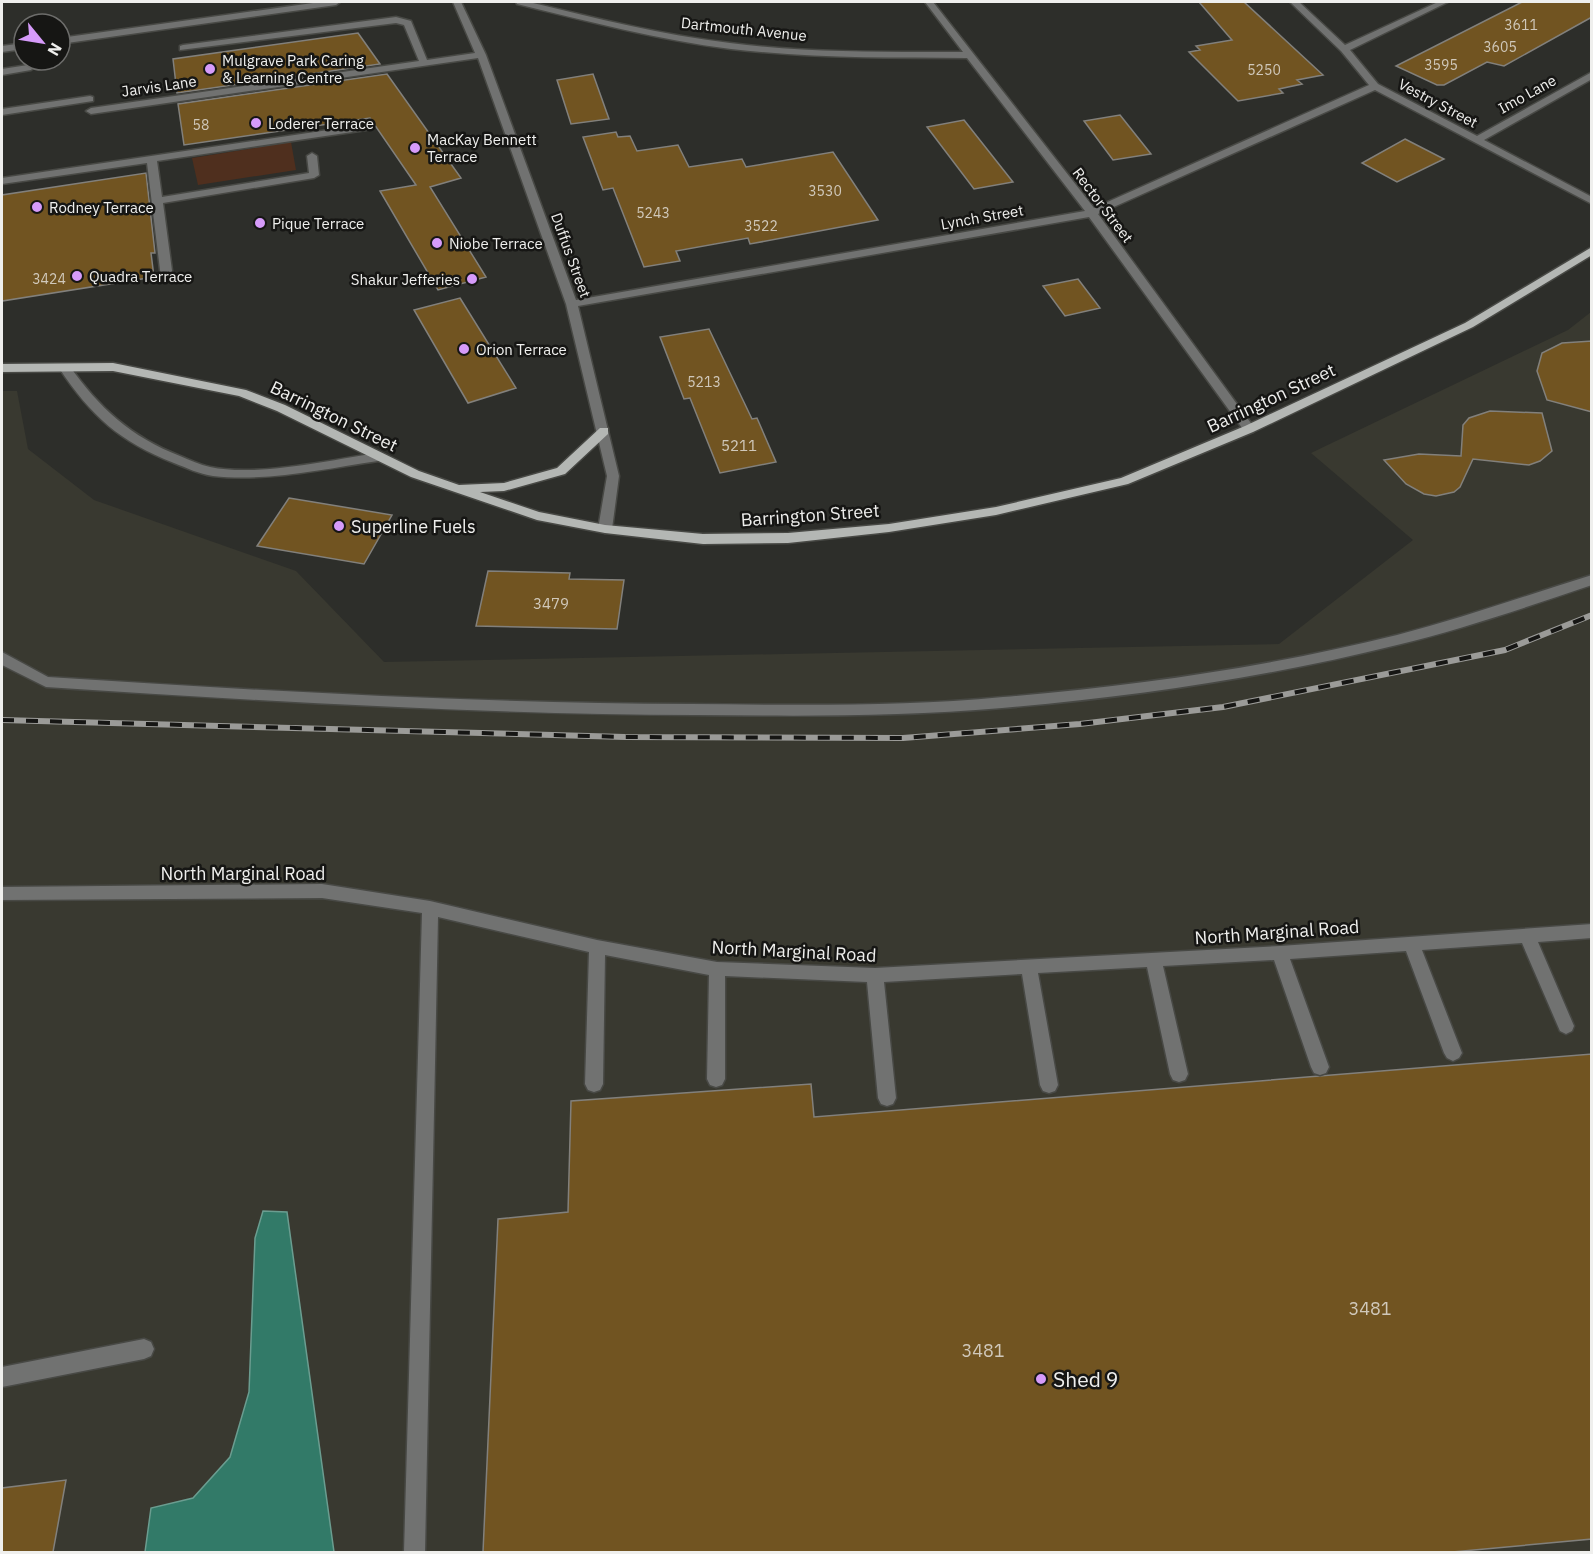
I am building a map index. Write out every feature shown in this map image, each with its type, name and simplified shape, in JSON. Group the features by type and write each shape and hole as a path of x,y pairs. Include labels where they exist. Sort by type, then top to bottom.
{"main road":[{"name":"Barrington Street","path":"2,368 113,367 242,393 281,408 378,457 450,488 537,516 605,530 703,539 788,538 889,528 996,512 1124,481 1249,429 1469,325 1592,250"},
{"path":"450,488 504,487 561,471 604,431"}],"street":[{"path":"72,39 336,2"},
{"name":"Duffus Street","path":"457,2 481,55 572,304 613,476 605,530"},
{"name":"Dartmouth Avenue","path":"520,2 642,32 729,46 843,54 970,56"},
{"name":"Rector Street","path":"929,2 1092,213 1249,429"},
{"name":"Vestry Street","path":"1294,2 1344,49 1375,86 1592,201"},
{"path":"1344,49 1444,2"},
{"path":"183,48 396,20 408,23 424,63"},
{"name":"Jarvis Lane","path":"91,111 481,55"},
{"name":"Imo Lane","path":"1477,140 1592,75"},
{"name":"Lynch Street","path":"572,304 1092,213 1375,86"},
{"path":"2,112 90,99"},
{"path":"2,181 362,128"},
{"path":"158,201 314,174 312,156"},
{"path":"152,160 167,278"},
{"path":"64,368 82,394 117,430 157,452 211,471 255,473 378,457"},
{"path":"2,657 8,663 46,682 340,702 664,710 841,710 1000,703 1168,683 1340,653 1495,612 1592,580"},
{"name":"North Marginal Road","path":"2,894 322,891 430,908 597,947 717,969 874,975 1280,952 1592,931"},
{"path":"414,1552 430,908"},
{"path":"1527,936 1566,1026"},
{"path":"1411,943 1453,1053"},
{"path":"594,1084 597,947"},
{"path":"1280,952 1320,1067"},
{"path":"1153,959 1179,1074"},
{"path":"1029,966 1049,1085"},
{"path":"716,1079 717,969"},
{"path":"874,975 887,1098"},
{"path":"2,1377 144,1349"}],"shaded area":[{"path":"291,142 296,170 198,185 192,158"},
{"path":"1591,312 1591,1552 334,1552 286,1212 264,1211 255,1238 249,1392 230,1457 193,1498 151,1508 145,1552 2,1552 2,391 17,391 28,449 94,500 296,571 384,662 1279,644 1413,540 1311,453 1568,330"},
{"path":"263,1211 287,1212 334,1552 145,1552 151,1508 193,1498 230,1457 249,1392 255,1238"}],"building":[{"path":"1199,2 1244,2 1323,75 1297,80 1302,84 1279,89 1283,93 1238,101 1189,52 1200,50 1196,46 1232,40"},
{"path":"1522,2 1592,2 1592,17 1504,66 1487,62 1444,85 1437,85 1396,66"},
{"path":"358,33 380,64 177,93 173,59"},
{"path":"387,74 461,178 430,187 486,277 438,290 380,191 416,185 370,118 184,145 178,104"},
{"path":"593,74 609,119 571,124 557,80"},
{"path":"1120,115 1151,154 1113,160 1084,121"},
{"path":"964,120 1013,182 974,189 927,127"},
{"path":"616,132 618,137 630,136 637,151 678,145 689,167 742,159 746,167 833,152 878,220 750,244 748,238 676,251 680,261 644,267 613,188 603,190 583,137"},
{"path":"1405,139 1444,159 1397,182 1362,163"},
{"path":"146,173 155,253 151,253 154,277 2,301 2,195"},
{"path":"1078,279 1100,308 1065,316 1043,286"},
{"name":"Orion Terrace","path":"460,298 516,388 468,403 414,310"},
{"path":"709,329 752,419 757,418 776,462 720,473 690,398 684,399 660,337"},
{"path":"1592,341 1592,412 1547,400 1537,371 1542,353 1562,343"},
{"path":"1490,411 1542,413 1552,451 1540,461 1529,465 1473,459 1460,487 1454,492 1436,496 1424,494 1406,484 1384,460 1419,454 1461,456 1463,425 1469,418"},
{"path":"289,498 392,515 364,564 257,546"},
{"path":"488,571 570,573 569,579 624,580 617,629 476,626"},
{"name":"Shed 9","path":"1592,1054 1592,1539 1452,1552 483,1552 498,1219 568,1212 571,1101 811,1084 814,1117"},
{"path":"66,1480 53,1552 2,1552 2,1488"}],"railway":[{"path":"2,720 625,737 903,738 1080,724 1223,707 1505,650 1592,615"}],"place":[{"name":"Mulgrave Park Caring & Learning Centre","path":"210,69"},
{"name":"Loderer Terrace","path":"256,123"},
{"name":"MacKay Bennett Terrace","path":"415,148"},
{"name":"Rodney Terrace","path":"37,207"},
{"name":"Pique Terrace","path":"260,223"},
{"name":"Niobe Terrace","path":"437,243"},
{"name":"Quadra Terrace","path":"77,276"},
{"name":"Shakur Jefferies","path":"472,279"},
{"name":"Orion Terrace","path":"464,349"},
{"name":"Superline Fuels","path":"339,526"},
{"name":"Shed 9","path":"1041,1379"}]}
